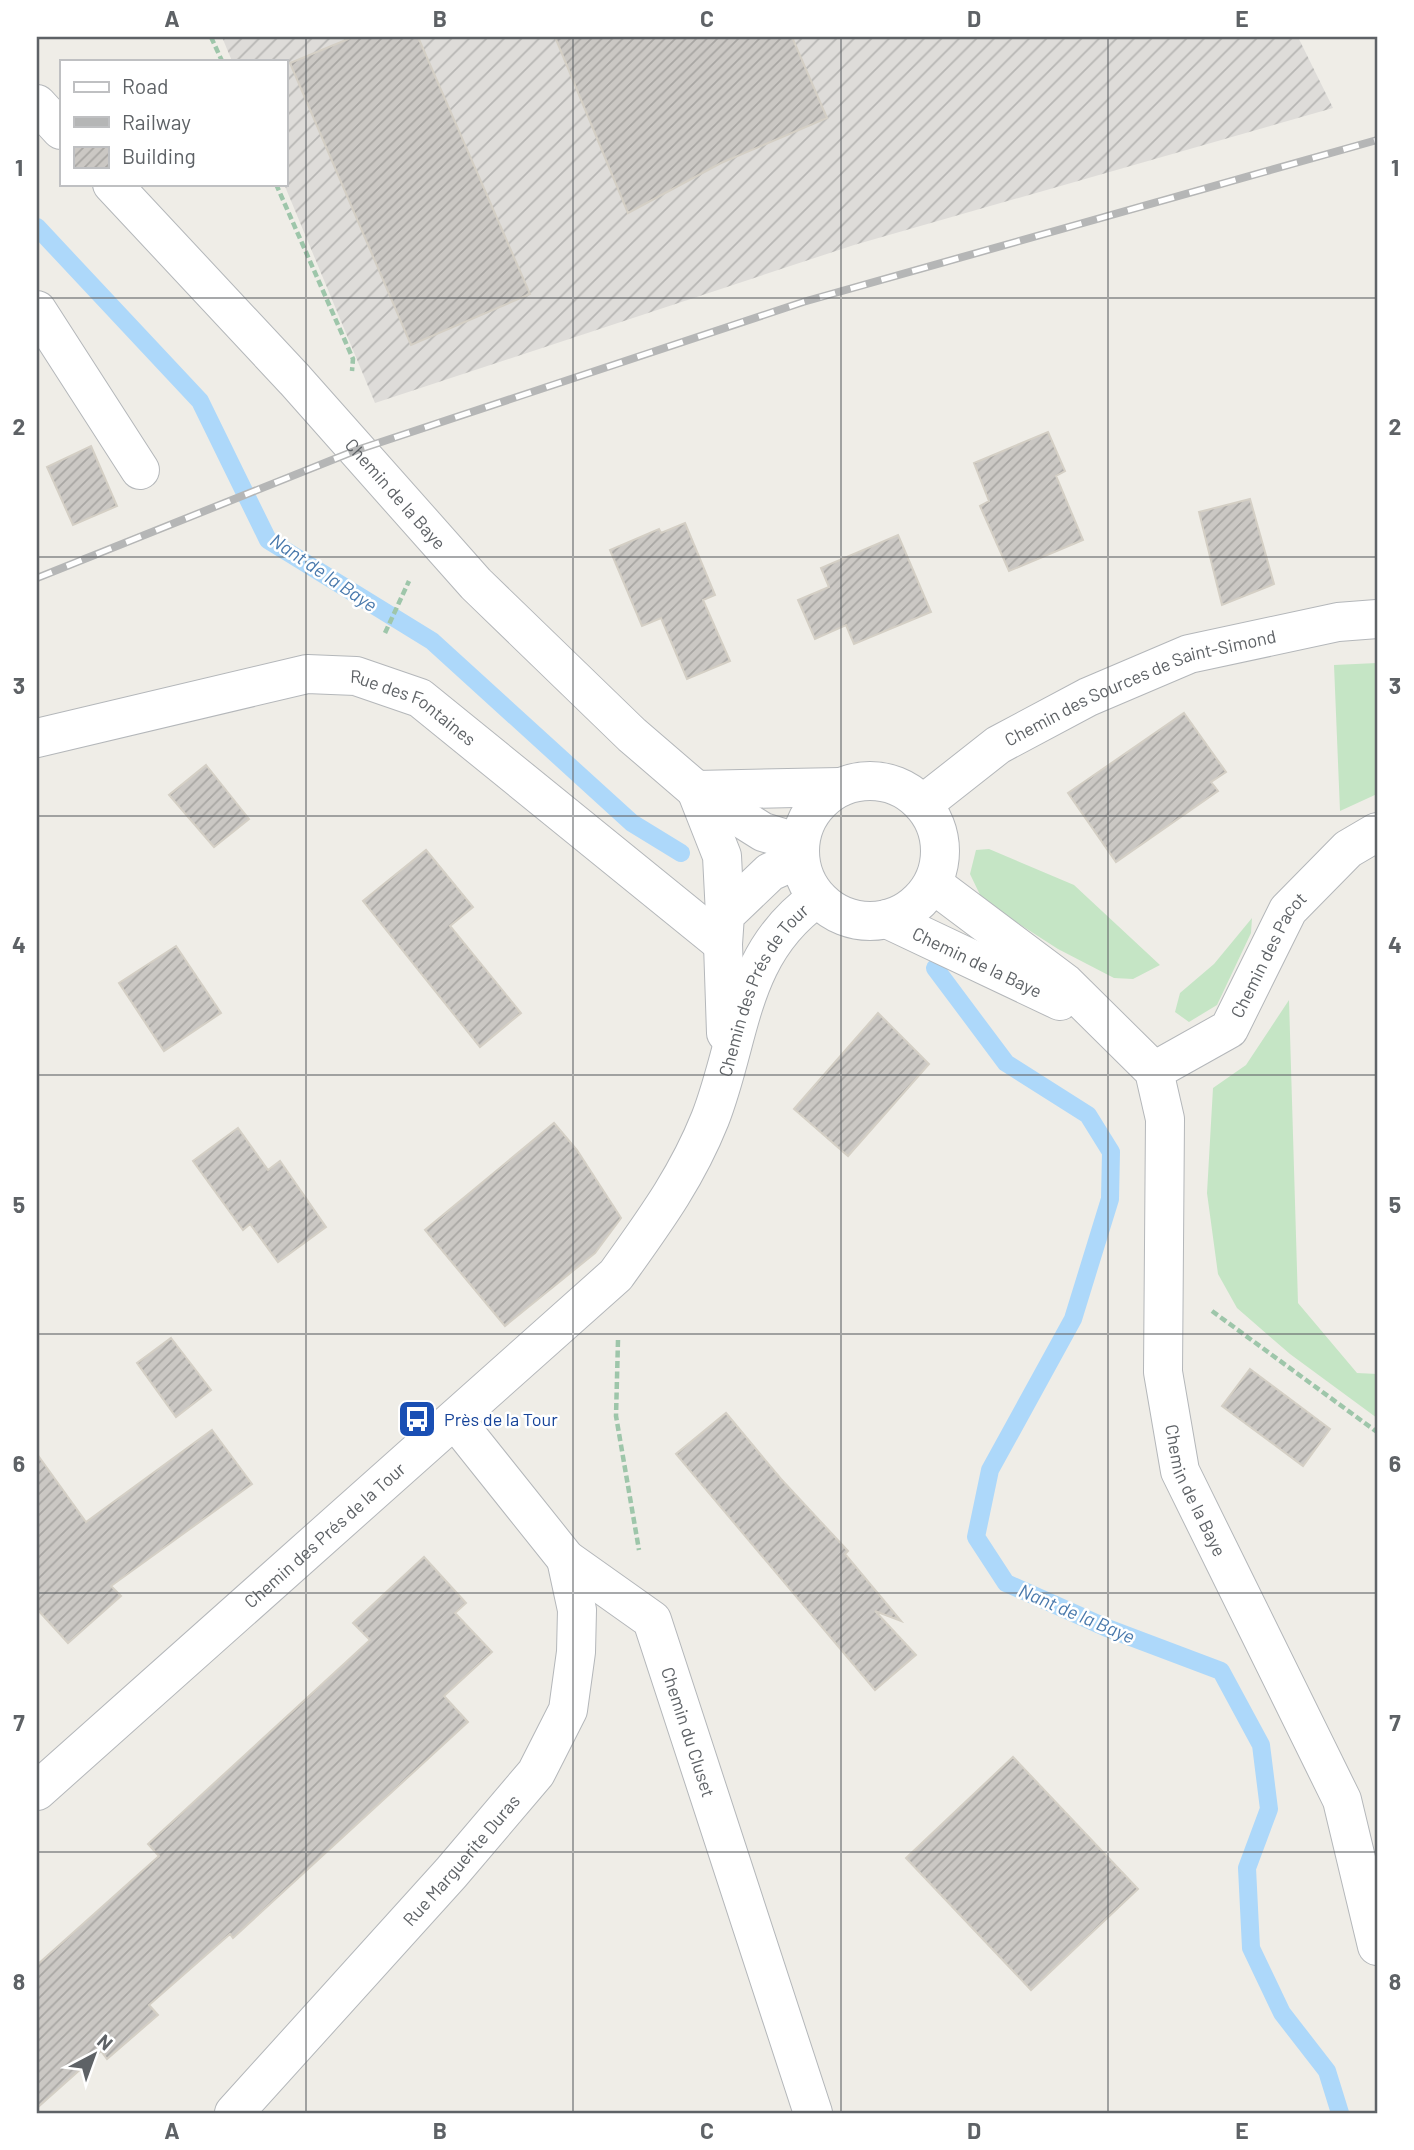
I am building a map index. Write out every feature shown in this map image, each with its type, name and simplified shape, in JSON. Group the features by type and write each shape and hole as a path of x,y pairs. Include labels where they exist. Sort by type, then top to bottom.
{"street":[{"path":"37,104 60,129"},
{"name":"Chemin de la Baye","path":"113,186 325,414 476,584 632,735 696,790 762,832 799,851"},
{"path":"37,310 140,470"},
{"name":"Chemin des Sources de Saint-Simond","path":"923,804 998,745 1088,697 1189,654 1338,622 1377,619"},
{"name":"Rue des Fontaines","path":"37,738 307,674 356,676 420,698 724,930"},
{"path":"696,790 839,787 862,780 885,782 906,790 923,804 934,822 940,842 939,864 933,884 921,900 906,912 868,922 849,918 831,910 817,898 805,880 799,851 806,820 820,801 839,787"},
{"name":"Chemin de la Baye","path":"696,790 723,856 724,930"},
{"name":"Chemin des Pacot","path":"1154,1071 1229,1028 1288,910 1348,849 1377,832"},
{"path":"724,930 770,872 799,851"},
{"name":"Chemin de la Baye","path":"933,884 1065,983 1154,1071 1165,1119 1166,1278 1163,1372 1180,1471 1342,1800 1377,1946"},
{"name":"Chemin des Prés de Tour","path":"727,1059 759,962 777,934 797,912 817,898"},
{"name":"Chemin de la Baye","path":"887,919 1107,1022"},
{"name":"Chemin des Prés de Tour","path":"724,930 727,1059"},
{"name":"Chemin des Prés de la Tour","path":"37,1791 616,1275 679,1186 711,1118 727,1059"},
{"path":"455,1420 566,1559 652,1620"},
{"name":"Rue Marguerite Duras","path":"234,2113 452,1873 536,1773 568,1710 576,1652 577,1610 566,1559"},
{"path":"577,1610 652,1620"},
{"name":"Chemin du Cluset","path":"652,1620 813,2113"}],"path":[{"path":"211,37 222,60"},
{"path":"277,186 353,359 351,380 344,399 325,414"},
{"path":"386,632 413,571"},
{"path":"1166,1278 1377,1432"},
{"path":"618,1336 615,1416 652,1620"}],"shaded area":[{"path":"222,37 1298,37 1333,108 854,245 375,403 285,186 287,186 287,60 232,60"}],"green space":[{"path":"1377,663 1377,794 1340,811 1334,665"},
{"path":"989,849 1074,885 1160,965 1133,979 1114,978 1058,949 983,901 970,874 976,850"},
{"path":"1252,918 1251,933 1217,1005 1189,1022 1175,1012 1180,993 1214,964"},
{"path":"1289,1000 1298,1303 1357,1373 1377,1374 1377,1418 1290,1354 1237,1308 1218,1274 1207,1193 1213,1088 1246,1065"}],"building":[{"path":"353,37 418,37 530,294 411,345 290,63"},
{"path":"555,37 792,37 827,118 721,163 628,213"},
{"path":"1048,432 1065,471 1056,476 1083,540 1009,571 980,506 989,501 974,463"},
{"path":"91,446 117,506 73,525 47,467"},
{"path":"1250,499 1274,584 1222,605 1199,512"},
{"path":"685,523 715,595 703,600 730,661 687,679 661,618 642,626 610,550 659,529 661,533"},
{"path":"898,535 931,612 854,644 846,625 815,639 798,600 829,587 821,568"},
{"path":"1184,713 1226,772 1211,782 1218,791 1116,862 1068,793"},
{"path":"206,765 249,819 214,847 169,795"},
{"path":"426,850 473,907 450,926 521,1013 480,1047 363,901"},
{"path":"176,946 221,1013 164,1051 119,983"},
{"path":"878,1013 929,1064 848,1156 794,1109"},
{"path":"554,1123 577,1150 621,1218 595,1253 505,1326 425,1230"},
{"path":"238,1128 268,1170 280,1161 326,1227 278,1262 250,1224 243,1230 193,1161"},
{"path":"171,1338 211,1390 176,1417 137,1363"},
{"path":"1250,1369 1330,1429 1303,1466 1222,1406"},
{"path":"726,1413 781,1479 848,1551 845,1554 901,1621 875,1611 916,1655 875,1690 676,1454"},
{"path":"212,1430 252,1484 111,1586 121,1596 68,1643 37,1609 37,1454 86,1522"},
{"path":"424,1557 466,1603 455,1613 492,1652 444,1696 468,1722 233,1938 230,1934 149,2005 158,2015 107,2059 101,2051 37,2108 37,1965 159,1856 148,1844 370,1640 353,1623"},
{"path":"1013,1757 1138,1889 1031,1990 906,1858"}],"waterway":[{"name":"Nant de la Baye","path":"37,227 200,401 268,540 432,641 632,823 681,853"},
{"name":"Nant de la Baye","path":"935,968 1006,1063 1088,1115 1111,1152 1110,1199 1073,1319 990,1470 976,1537 1006,1583 1107,1628 1221,1671 1261,1745 1269,1809 1247,1868 1251,1948 1282,2013 1327,2071 1340,2113"}],"railway":[{"path":"37,578 357,450 803,302 1377,140"}],"place":[{"name":"Près de la Tour","path":"417,1419"}]}
